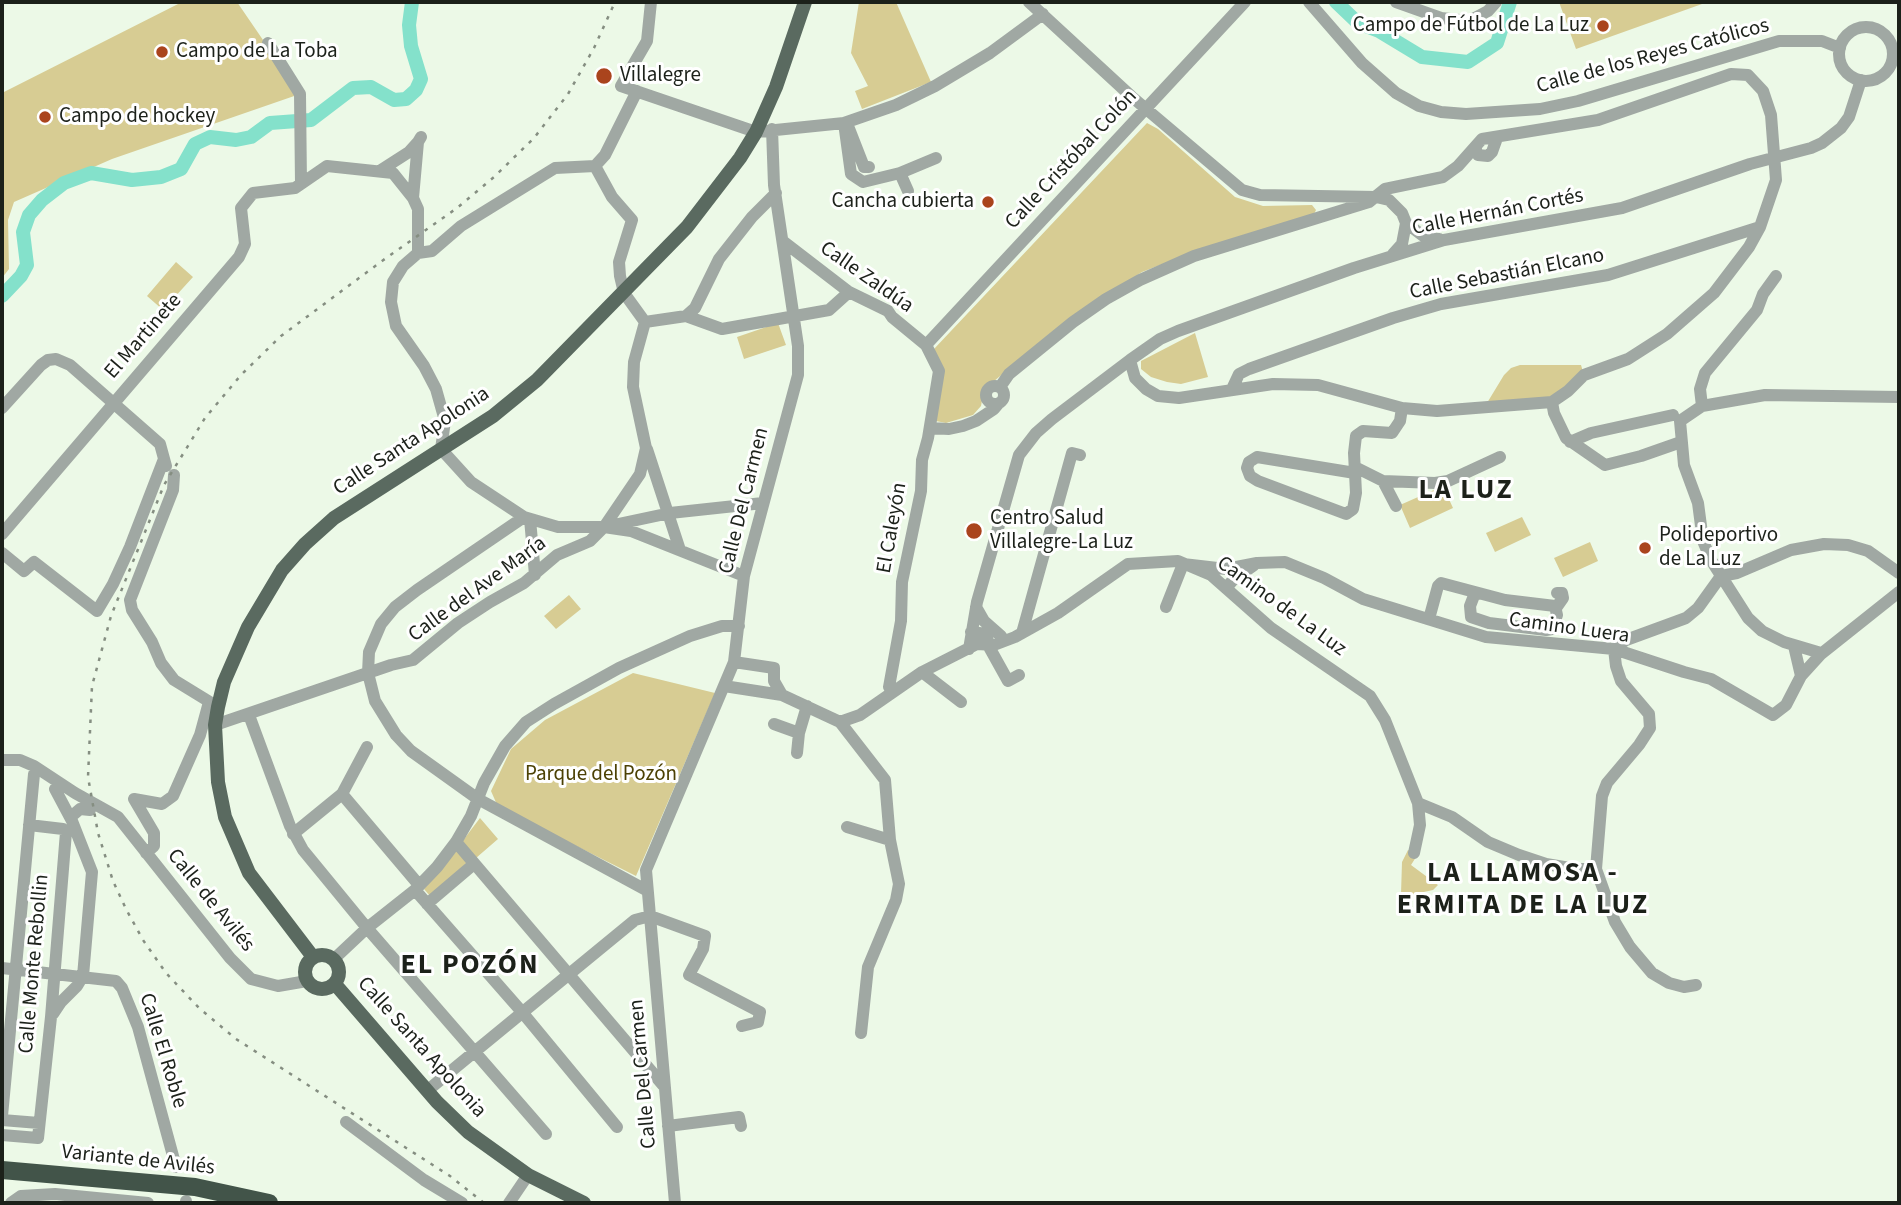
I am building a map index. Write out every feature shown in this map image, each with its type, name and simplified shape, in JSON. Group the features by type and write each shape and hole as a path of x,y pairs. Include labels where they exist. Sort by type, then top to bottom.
{"highway":[{"name":"Variante de Avilés","path":"2,1170 195,1188 269,1203"}],"main road":[{"name":"Calle Santa Apolonia","path":"313,957 260,891 240,855 225,817 218,782 214,704 248,627 282,570 304,544 334,518 493,416 537,380 687,227 740,158 756,132 776,87 805,2"},
{"path":"321,954 334,959 340,970 335,984 329,988 318,989 307,981 305,967 313,957 321,954"},
{"name":"Calle Santa Apolonia","path":"335,984 468,1132 528,1175 584,1203"}],"street":[{"path":"652,2 647,41 621,86 756,132 845,122 896,105 935,86 990,53 1043,14"},
{"path":"1029,2 1242,190 1260,195 1376,197 1389,200 1406,223 1426,238 1449,239"},
{"name":"Calle Cristóbal Colón","path":"926,345 1245,2"},
{"name":"Calle de los Reyes Católicos","path":"1309,2 1362,63 1396,93 1419,106 1466,114 1540,109 1578,101 1779,41 1822,41 1840,48"},
{"path":"1396,2 1441,18 1469,21 1488,12 1496,2"},
{"path":"1867,27 1876,29 1890,41 1896,60 1877,78 1861,80 1846,72 1839,57 1840,48 1850,33 1867,27"},
{"path":"268,43 300,94 302,184"},
{"path":"930,428 956,428 984,416 994,403 986,398 987,391 994,386 1000,387 1009,374 1073,322 1140,279 1194,256 1369,202 1385,189 1436,180 1450,173 1482,139 1598,120 1740,73 1754,79 1763,91 1770,115 1776,180 1760,227 1749,247 1714,293 1646,350 1616,365 1584,374 1569,391 1552,401 1437,411 1402,408 1318,385 1273,384 1179,398 1158,396 1135,378 1115,371"},
{"name":"Calle Hernán Cortés","path":"968,649 976,607 1019,455 1036,433 1052,419 1129,360 1178,331 1391,256 1449,239 1622,208 1750,164 1811,148 1832,136 1849,117 1861,80"},
{"path":"637,91 605,155 595,166 555,168 461,226 432,251 418,253 403,266 393,282 391,302 396,326 424,366 436,389 445,421 441,449 471,482 527,518 558,527 604,527 631,531 744,576"},
{"path":"845,122 863,167 869,167"},
{"path":"845,122 851,174 863,182 900,173 936,158"},
{"name":"Calle Del Carmen","path":"676,1203 663,1085 646,870 734,662 744,576 798,375 798,346 776,193 772,129"},
{"path":"381,170 409,152 419,140 413,198"},
{"name":"El Martinete","path":"2,534 239,257 245,244 241,208 253,193 295,188 327,166 381,170"},
{"path":"595,166 612,197 632,220 619,262 624,293 645,323"},
{"path":"381,170 393,173 413,198 418,209 418,253"},
{"path":"900,173 908,191"},
{"path":"645,323 686,316 695,309 719,259 776,193"},
{"path":"1316,197 1321,209 1319,219"},
{"path":"1391,256 1402,244 1406,223"},
{"name":"Calle Sebastián Elcano","path":"1232,388 1239,374 1249,369 1393,318 1441,304 1608,275 1760,227"},
{"name":"Calle Zaldúa","path":"784,242 849,292 888,311 926,345"},
{"path":"1702,406 1700,389 1705,373 1757,310 1763,294 1776,276"},
{"path":"686,316 722,329 829,310 849,292"},
{"path":"645,323 634,362 634,387 646,449 670,513 680,550"},
{"name":"El Caleyón","path":"892,691 889,687 901,621 902,582 921,491 922,460 939,371 926,345"},
{"path":"2,408 41,365 56,359 70,365 160,444 168,468 173,490 130,600 132,610 152,642 161,663 174,680 214,704 173,796 162,804 134,799 154,833 154,846 146,853"},
{"path":"1129,360 1135,378"},
{"path":"1821,653 1794,646 1762,631 1748,618 1721,576 1703,541 1698,503 1684,465 1680,421 1702,406 1765,395 1899,397"},
{"path":"1552,401 1554,413 1570,442 1605,465 1681,442"},
{"path":"1402,408 1399,421 1391,433 1363,431 1356,436 1355,470 1356,493 1353,509 1346,514 1250,476 1247,468 1249,462 1257,457 1355,470 1383,481 1435,483 1448,481 1500,457"},
{"path":"1570,442 1591,433 1673,415"},
{"path":"604,527 640,474 646,449"},
{"path":"840,722 860,715 892,691 977,644 1018,635 1076,454"},
{"path":"2,553 24,570 34,562 97,611 113,584 168,468"},
{"path":"1383,481 1396,506"},
{"name":"Calle del Ave María","path":"215,725 413,660 457,623 535,575 557,555 590,541 604,527 670,513 763,503"},
{"path":"527,518 535,575"},
{"path":"527,518 395,607 381,624 369,652 368,673 375,701 396,735 411,751 478,799 646,890"},
{"path":"1721,576 1737,573 1791,550 1824,544 1848,545 1868,551 1899,573"},
{"name":"Camino de La Luz","path":"1018,635 1083,597 1128,564 1178,561 1211,575 1270,628 1370,696 1385,720 1419,803 1420,825 1414,853"},
{"name":"Camino Luera","path":"1184,565 1226,569 1257,563 1285,562 1324,578 1363,599 1486,637 1614,649 1712,679 1773,715 1786,705 1801,676 1821,653 1899,592"},
{"path":"1227,587 1257,563"},
{"path":"1166,607 1184,565"},
{"path":"1696,985 1684,987 1669,983 1652,973 1630,947 1615,922 1596,869 1602,796 1607,783 1650,728 1649,714 1643,704 1621,681 1614,649 1626,640 1686,618 1714,589 1721,576"},
{"path":"1429,619 1441,583 1505,600 1555,606 1558,615 1552,629 1546,630 1489,623 1471,617 1470,607 1475,593"},
{"path":"1556,608 1563,598 1562,593 1557,593"},
{"path":"976,607 1008,681 1014,674"},
{"path":"334,959 367,928 417,888 456,842 505,746 526,723 554,704 619,668 690,636 722,626 739,626"},
{"path":"971,632 992,640"},
{"path":"1794,646 1801,676"},
{"path":"734,662 774,668 774,681 782,695"},
{"path":"922,673 961,702"},
{"path":"724,686 782,695 840,722 885,780 890,840 899,884 869,967 861,1033"},
{"path":"797,753 799,733 807,706"},
{"path":"249,715 293,834 303,850 546,1134"},
{"path":"775,724 799,733"},
{"path":"293,834 342,794 367,747"},
{"name":"Calle de Avilés","path":"4,760 90,806 118,817 230,958 251,979 278,986 307,981"},
{"name":"Calle de Avilés","path":"4,760 20,760 57,786"},
{"path":"34,774 2,1118 39,1123"},
{"path":"51,1017 83,976 92,872 71,811 57,786"},
{"path":"342,794 427,904 617,1127"},
{"path":"1419,803 1452,817 1488,842 1519,855 1546,864 1596,869"},
{"path":"71,811 90,806"},
{"name":"Calle Monte Rebollin","path":"2,1135 38,1138 51,1017 66,832 63,829 29,825"},
{"path":"847,827 890,840"},
{"path":"456,842 663,1085"},
{"path":"427,904 474,864"},
{"path":"428,1090 635,920 650,916 705,936 703,948 689,975 760,1012 758,1022 742,1026"},
{"name":"Calle El Roble","path":"2,968 116,981 138,1027 176,1167"},
{"path":"668,1126 739,1117 741,1126"},
{"path":"346,1122 424,1180 462,1203"},
{"path":"509,1203 528,1175"},
{"path":"11,1203 21,1196 55,1194 148,1203"}],"green space":[{"path":"182,2 237,2 300,94 112,159 14,202 8,220 9,269 2,278 2,93"},
{"path":"859,2 896,2 931,82 862,109 855,91 868,86 851,53"},
{"name":"Campo de Fútbol de La Luz","path":"1559,2 1701,2 1702,4 1576,49"},
{"path":"1147,123 1158,129 1235,197 1263,206 1312,205 1316,210 1314,214 1194,252 1142,272 1066,321 993,382 984,390 981,406 973,415 946,423 936,421 934,349"},
{"path":"176,262 193,277 163,310 147,296"},
{"path":"778,323 786,345 744,359 737,337"},
{"path":"1195,333 1208,377 1181,384 1151,377 1141,369 1141,361"},
{"path":"1520,365 1581,365 1584,375 1552,402 1487,403 1504,375 1511,368"},
{"path":"1443,486 1453,508 1410,528 1400,505"},
{"path":"1522,517 1531,535 1495,552 1486,533"},
{"path":"1590,542 1598,561 1563,577 1554,558"},
{"path":"569,595 581,609 556,629 544,616"},
{"name":"Parque del Pozón","path":"633,673 715,693 636,876 498,807 491,791 511,749 545,720"},
{"path":"480,818 498,839 476,858 461,843"},
{"path":"458,849 469,861 430,896 424,889"},
{"path":"1408,850 1418,854 1411,865 1438,885 1433,890 1410,895 1401,894 1402,862"}],"waterway":[{"path":"2,296 21,276 27,265 23,232 29,215 42,200 64,183 91,173 132,180 161,177 181,169 195,144 210,137 236,140 251,137 270,123 311,120 353,88 371,87 394,100 406,99 416,90 421,79 411,46 409,25 412,2"},
{"path":"1336,2 1358,23 1379,31 1422,57 1468,62 1497,43 1510,2"}],"railway":[{"path":"484,1203 450,1176 236,1039 199,1008 166,973 126,909 113,881 98,833 88,777 92,686 111,616 164,485 205,418 241,375 281,336 457,208 534,138 568,94 594,48 615,2"}],"place":[{"name":"Campo de Fútbol de La Luz","path":"1603,26"},
{"name":"Campo de La Toba","path":"162,52"},
{"name":"Villalegre","path":"604,76"},
{"name":"Campo de hockey","path":"45,117"},
{"name":"Cancha cubierta","path":"988,202"},
{"name":"Centro Salud Villalegre-La Luz","path":"974,531"},
{"name":"Polideportivo de La Luz","path":"1645,548"}],"district":[{"name":"LA LUZ","path":"1466,492"},
{"name":"LA LLAMOSA - ERMITA DE LA LUZ","path":"1523,891"},
{"name":"EL POZÓN","path":"470,967"}]}
